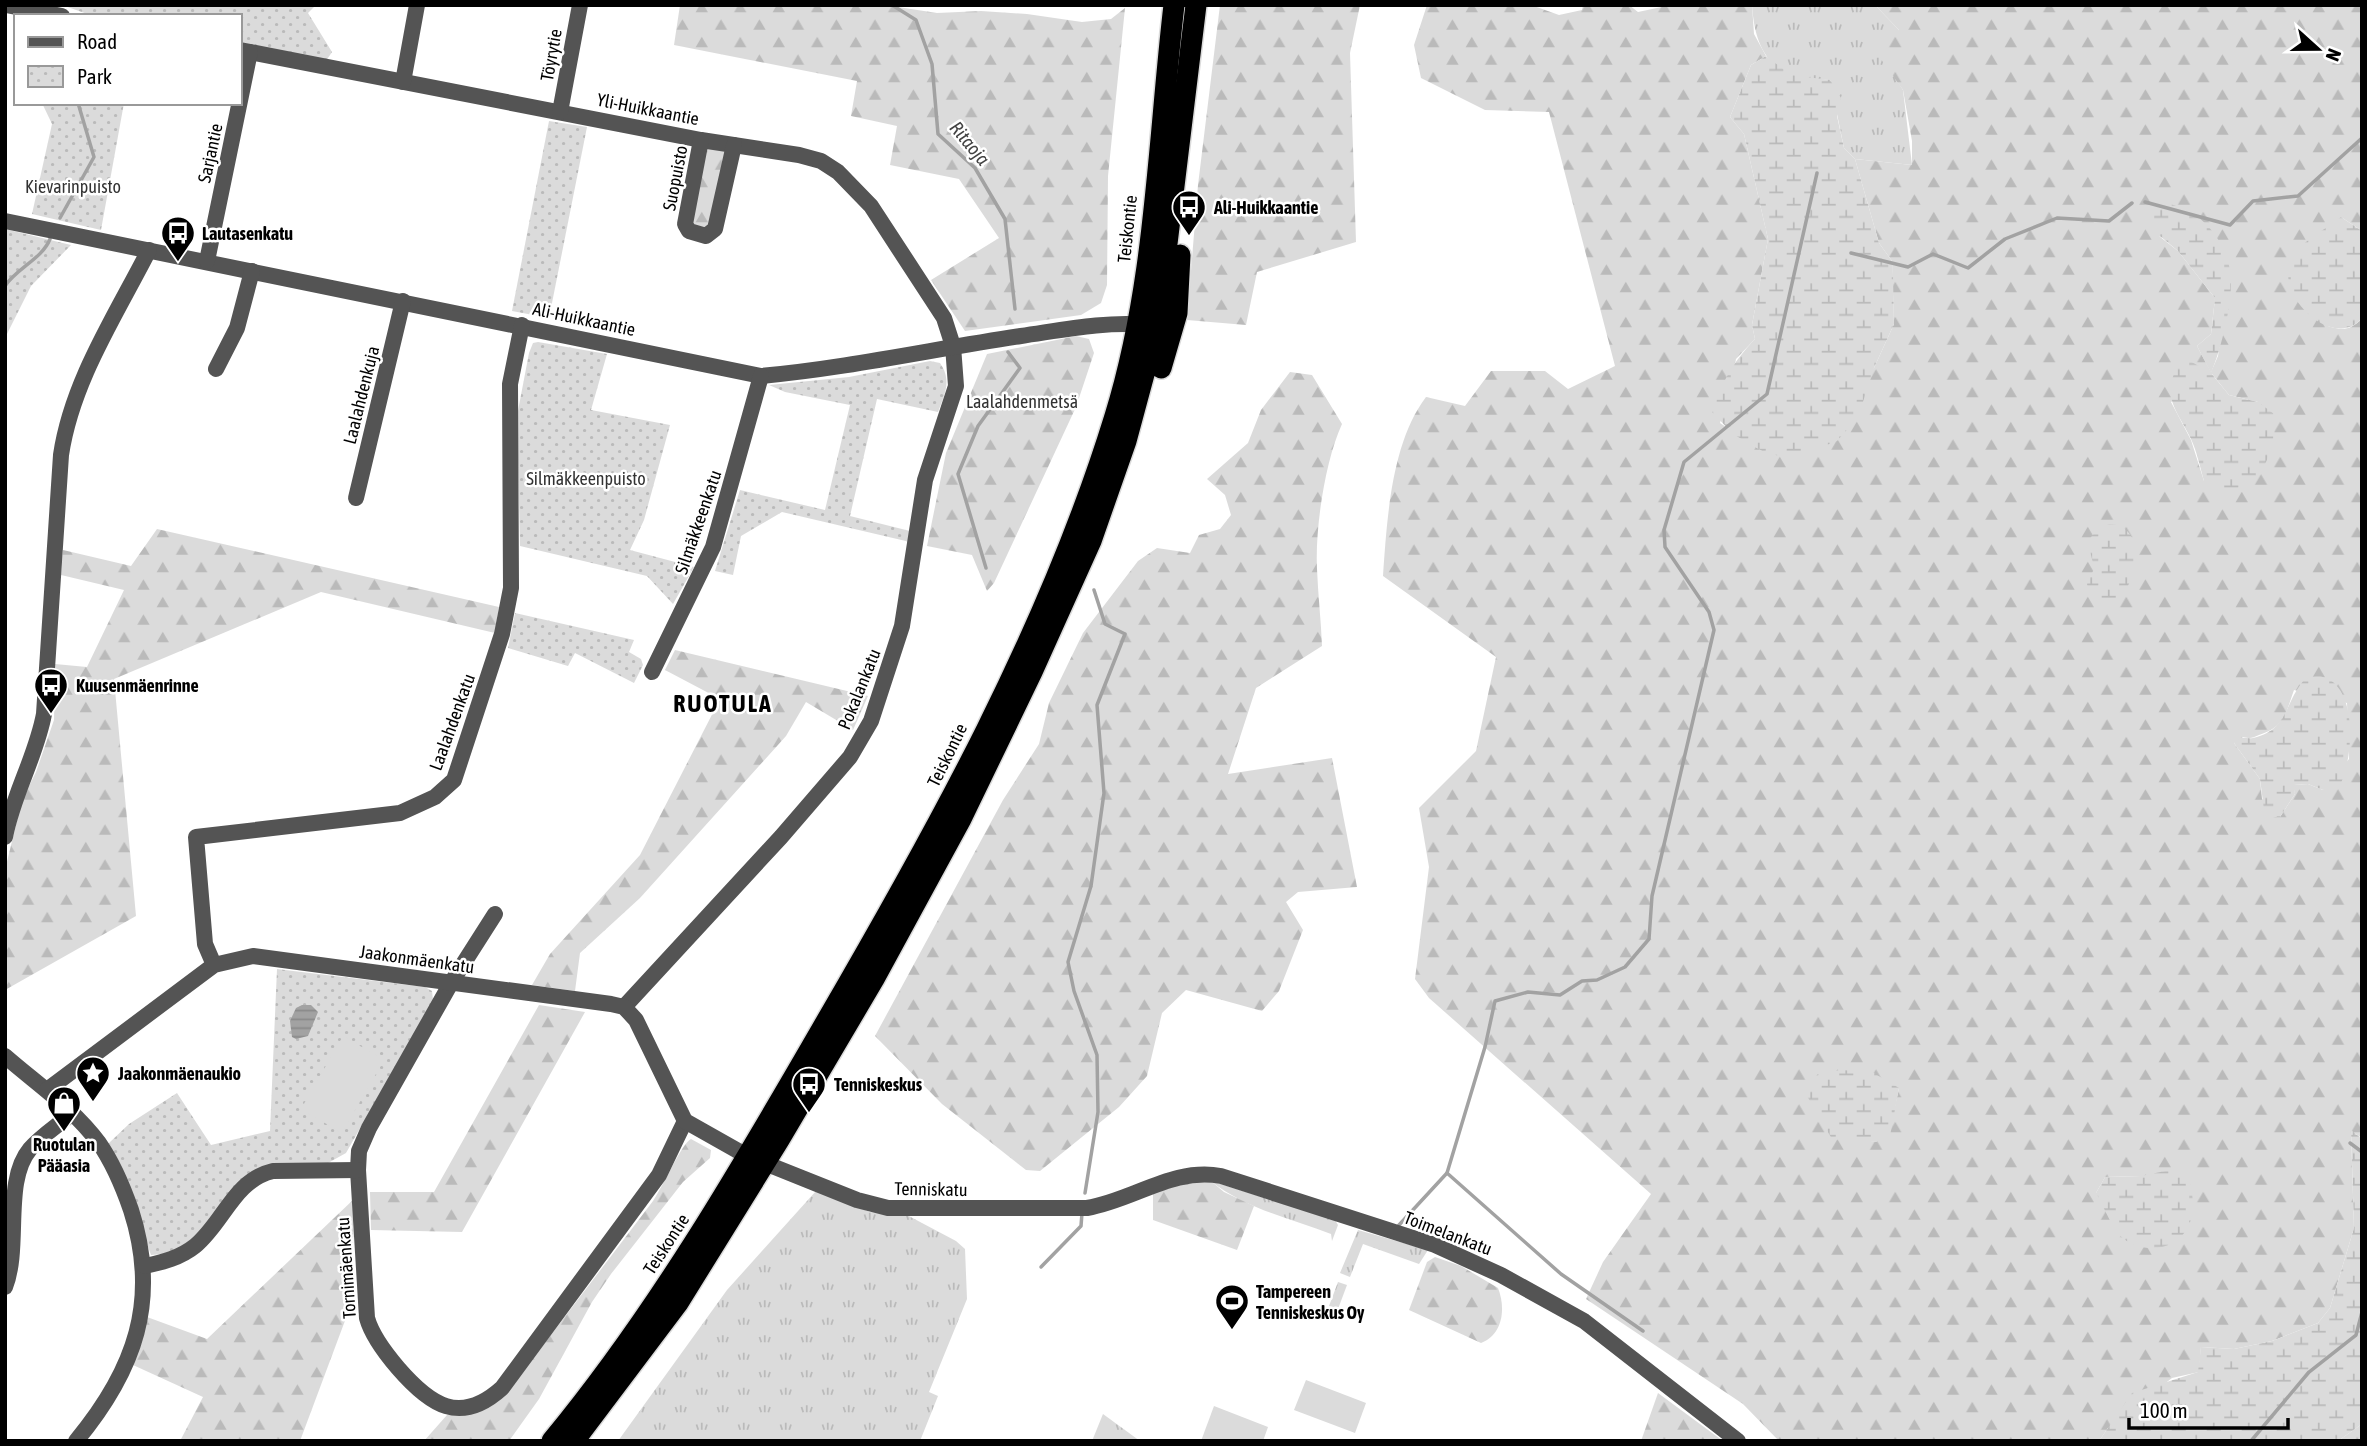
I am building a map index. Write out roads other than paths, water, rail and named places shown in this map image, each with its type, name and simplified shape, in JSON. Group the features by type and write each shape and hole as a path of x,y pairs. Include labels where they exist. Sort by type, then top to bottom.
{"highway":[{"name":"Teiskontie","path":"574,1441 669,1317 756,1160 938,824 1011,677 1091,487 1147,325 1174,5"},
{"name":"Teiskontie","path":"552,1441 756,1160 874,979 961,818 1032,672 1091,541 1126,441 1174,198 1196,5"},
{"path":"1126,441 1145,415 1177,313 1181,215 1174,198"}],"street":[{"path":"6,5 52,14"},
{"path":"403,82 418,5"},
{"name":"Töyrytie","path":"560,112 580,5"},
{"name":"Yli-Huikkaantie","path":"245,51 821,161 838,172 871,206 899,245 944,318 953,346"},
{"name":"Sarjantie","path":"207,261 235,105"},
{"name":"Suopuisto","path":"701,140 685,224 689,231 706,236 715,229 734,145"},
{"name":"Ali-Huikkaantie","path":"5,221 761,376 830,370 953,346 1098,325 1147,325"},
{"path":"5,837 9,803 39,739 44,714 61,454 67,425 84,379 149,250"},
{"path":"216,369 237,328 253,271"},
{"name":"Laalahdenkuja","path":"356,498 404,301"},
{"name":"Laalahdenkatu","path":"214,965 205,944 196,837 400,813 430,800 454,780 506,621 511,588 510,384 522,325"},
{"name":"Pokalankatu","path":"624,1007 782,838 850,757 871,721 904,620 925,480 956,386 953,346"},
{"name":"Silmäkkeenkatu","path":"652,672 713,547 761,376"},
{"path":"451,983 495,914"},
{"name":"Jaakonmäenkatu","path":"47,1090 214,965 253,957 624,1007"},
{"name":"Tornimäenkatu","path":"451,983 369,1128 359,1150 358,1170 369,1327 393,1362 418,1390 434,1402 462,1409 487,1400 502,1388 659,1175 685,1121"},
{"path":"624,1007 636,1020 685,1121 756,1160"},
{"path":"5,1056 47,1090 100,1144 117,1174 136,1227 145,1266 141,1310 124,1371 103,1406 76,1441"},
{"path":"5,1287 12,1257 21,1165 30,1149 72,1114"},
{"name":"Tenniskatu","path":"756,1160 857,1200 888,1208 1087,1208 1104,1205"},
{"path":"145,1266 169,1261 196,1246 239,1192 259,1174 273,1171 358,1170"},
{"name":"Toimelankatu","path":"1104,1205 1158,1183 1190,1174 1205,1173 1435,1245 1501,1275 1584,1321 1630,1354 1738,1441"}],"waterway":[{"name":"Ritaoja","path":"892,5 916,20 932,64 938,134 975,168 1005,219 1015,309"},
{"path":"60,218 94,157 79,105"},
{"path":"2145,202 2230,225 2253,201 2298,196 2362,138"},
{"path":"1399,1225 1447,1173 1485,1047 1495,1001 1528,992 1560,995 1582,981 1597,980 1625,967 1649,939 1652,896 1714,630 1709,612 1665,547 1664,530 1684,462 1767,394 1817,173"},
{"path":"1851,253 1908,267 1933,254 1968,268 2005,239 2057,218 2109,221 2132,203"},
{"path":"5,286 41,252 50,239"},
{"path":"986,568 958,474 978,426 1020,368 1008,352"},
{"path":"1085,1193 1098,1112 1097,1055 1074,991 1068,962 1091,886 1104,793 1097,705 1125,634 1105,624 1094,590"},
{"path":"2350,1143 2362,1152"},
{"path":"1447,1173 1561,1274 1643,1331"},
{"path":"1041,1267 1081,1226 1082,1213"},
{"path":"2251,1441 2309,1372 2356,1335 2362,1312"}],"place":[{"name":"Ali-Huikkaantie","path":"1189,237"},
{"name":"Lautasenkatu","path":"178,263"},
{"name":"Kuusenmäenrinne","path":"51,715"},
{"name":"Jaakonmäenaukio","path":"93,1103"},
{"name":"Tenniskeskus","path":"809,1114"},
{"name":"Ruotulan Pääasia","path":"64,1133"},
{"name":"Tampereen Tenniskeskus Oy","path":"1232,1331"}],"district":[{"name":"RUOTULA","path":"723,703"}],"park label":[{"name":"Kievarinpuisto","path":"73,186"},
{"name":"Laalahdenmetsä","path":"1022,401"},
{"name":"Silmäkkeenpuisto","path":"586,478"}]}
